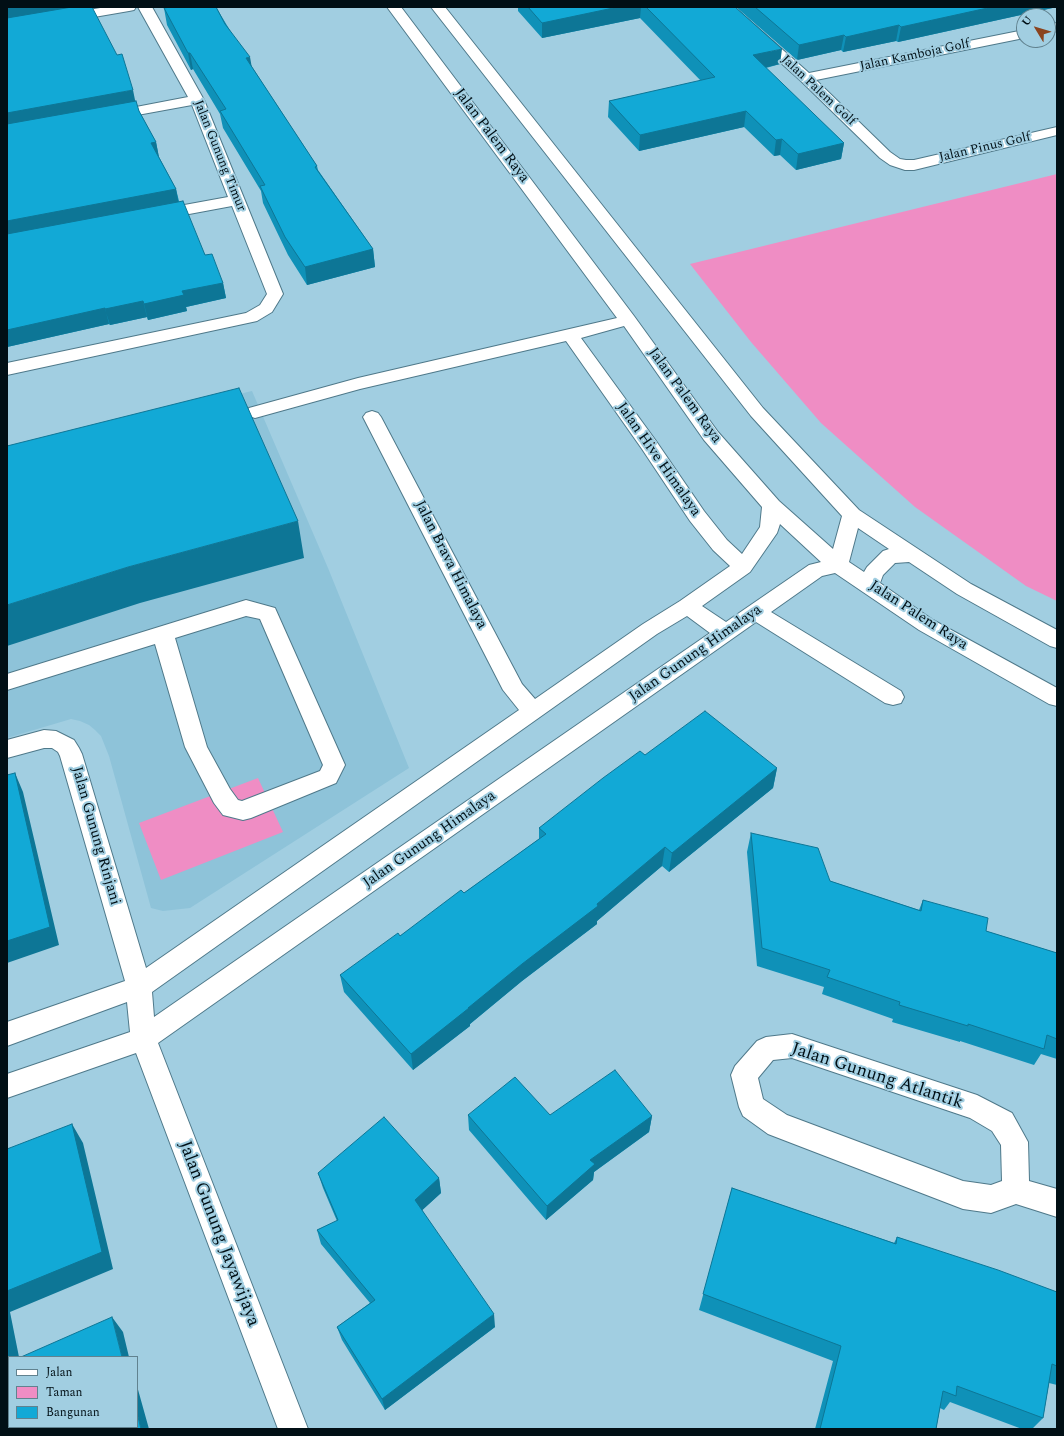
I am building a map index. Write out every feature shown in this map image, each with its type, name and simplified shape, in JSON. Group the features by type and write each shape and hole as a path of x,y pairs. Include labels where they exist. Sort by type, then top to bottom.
{"street":[{"path":"30,11 54,7"},
{"path":"7,28 128,7"},
{"name":"Jalan Gunung Timur","path":"7,369 251,317 266,308 275,294 197,100 145,7"},
{"name":"Jalan Palem Raya","path":"394,7 633,327 711,436 772,506 838,565 926,624 1057,698"},
{"path":"438,7 757,412 852,514 911,555 964,589 1057,640"},
{"name":"Jalan Palem Golf","path":"726,7 806,78 885,155 895,162 905,165 914,165"},
{"name":"Jalan Kamboja Golf","path":"806,78 1016,36"},
{"path":"98,118 197,100"},
{"name":"Jalan Pinus Golf","path":"914,165 1057,131"},
{"path":"145,217 236,200"},
{"path":"255,412 358,384 575,341 633,327"},
{"name":"Jalan Hive Himalaya","path":"575,341 649,445 697,516 720,545 744,567"},
{"name":"Jalan Brava Himalaya","path":"372,416 514,690 533,711"},
{"path":"7,1034 139,987 533,711 610,660 650,629 744,567 770,528 772,506"},
{"path":"838,565 852,514"},
{"path":"869,585 874,572 890,556 911,555"},
{"name":"Jalan Gunung Himalaya","path":"7,1086 143,1039 816,570 838,565"},
{"path":"687,606 726,633"},
{"path":"7,682 246,608 268,613 334,765 328,777 243,811 231,808 222,796 196,747 163,634"},
{"path":"755,612 893,697"},
{"name":"Jalan Gunung Rinjani","path":"7,749 44,739 56,740 66,746 71,754 139,987 143,1039"},
{"name":"Jalan Gunung Jayawijaya","path":"143,1039 293,1429"},
{"name":"Jalan Gunung Atlantik","path":"792,1046 978,1108 1002,1122 1014,1142 1016,1190 991,1199 963,1195 778,1125 752,1107 744,1075 766,1049 792,1046"},
{"path":"1016,1190 1057,1203"}],"shaded area":[{"path":"252,391 328,568 409,768 190,908 163,911 151,908 109,756 101,736 89,725 71,719 7,738 7,450"}],"green space":[{"path":"1057,174 1057,601 1026,586 915,507 821,423 751,342 690,264"},
{"path":"258,778 283,832 161,880 139,823"}],"building":[{"path":"72,7 92,7 117,55 122,54 133,90 7,113 7,18"},
{"path":"216,7 225,24 250,57 246,58 317,166 315,167 373,249 305,267 285,237 260,186 265,185 220,111 226,109 190,53 188,53 164,8"},
{"path":"528,7 618,7 542,23"},
{"path":"646,7 735,7 782,49 753,55 844,143 798,154 782,139 776,140 746,111 640,135 609,101 715,77"},
{"path":"755,7 992,7 901,27 899,25 846,37 844,35 799,45"},
{"path":"136,101 139,111 156,142 151,143 176,189 7,221 7,124"},
{"path":"183,201 205,255 212,254 223,283 182,291 184,295 144,304 143,301 105,308 7,330 7,234"},
{"path":"239,388 298,521 128,567 7,605 7,446"},
{"path":"705,711 777,768 672,853 665,847 597,904 598,906 522,964 411,1054 340,975 398,933 400,936 461,890 464,893 546,834 539,828 603,778 640,751 645,755"},
{"path":"15,773 50,927 7,941 7,775"},
{"path":"751,833 818,848 830,881 921,911 923,900 988,918 986,931 1057,953 1057,1039 1047,1035 1044,1049 968,1024 968,1026 899,1005 900,1002 827,977 830,970 762,948"},
{"path":"615,1070 652,1116 590,1160 595,1164 547,1206 468,1115 515,1077 550,1115"},
{"path":"384,1117 439,1178 415,1200 494,1314 382,1399 337,1327 375,1300 317,1230 338,1220 318,1173"},
{"path":"72,1124 102,1252 7,1291 7,1149"},
{"path":"732,1188 896,1244 897,1237 998,1270 1057,1292 1057,1366 1052,1364 1043,1418 957,1386 956,1396 943,1391 936,1429 820,1429 841,1346 703,1294"},
{"path":"112,1317 122,1356 23,1356"},
{"path":"7,1353 8,1428 138,1428 138,1417 141,1429 7,1429"}]}
